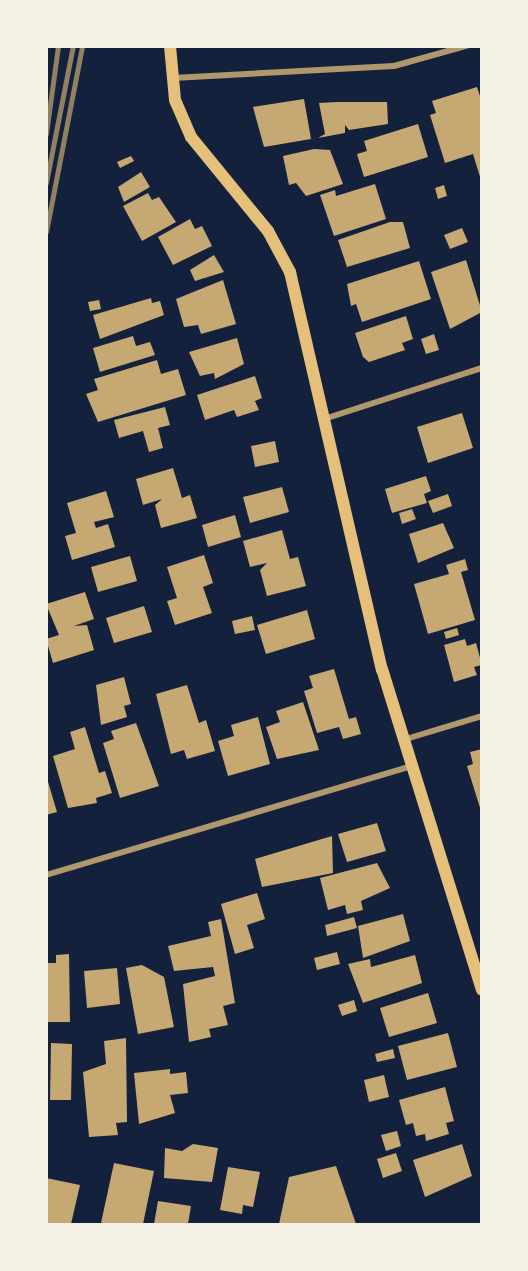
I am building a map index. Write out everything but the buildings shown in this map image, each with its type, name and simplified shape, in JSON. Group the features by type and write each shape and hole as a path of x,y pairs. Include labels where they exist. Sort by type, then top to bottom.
{"main road":[{"path":"170,46 172,78 182,118 202,156 268,231 290,272 382,669 415,765 482,990"}],"street":[{"path":"172,78 394,66 466,46"},
{"path":"323,419 482,368"},
{"path":"406,739 482,716"},
{"path":"46,875 415,765"}],"railway":[{"path":"46,134 58,46"},
{"path":"46,183 73,46"},
{"path":"46,232 82,46"}]}
